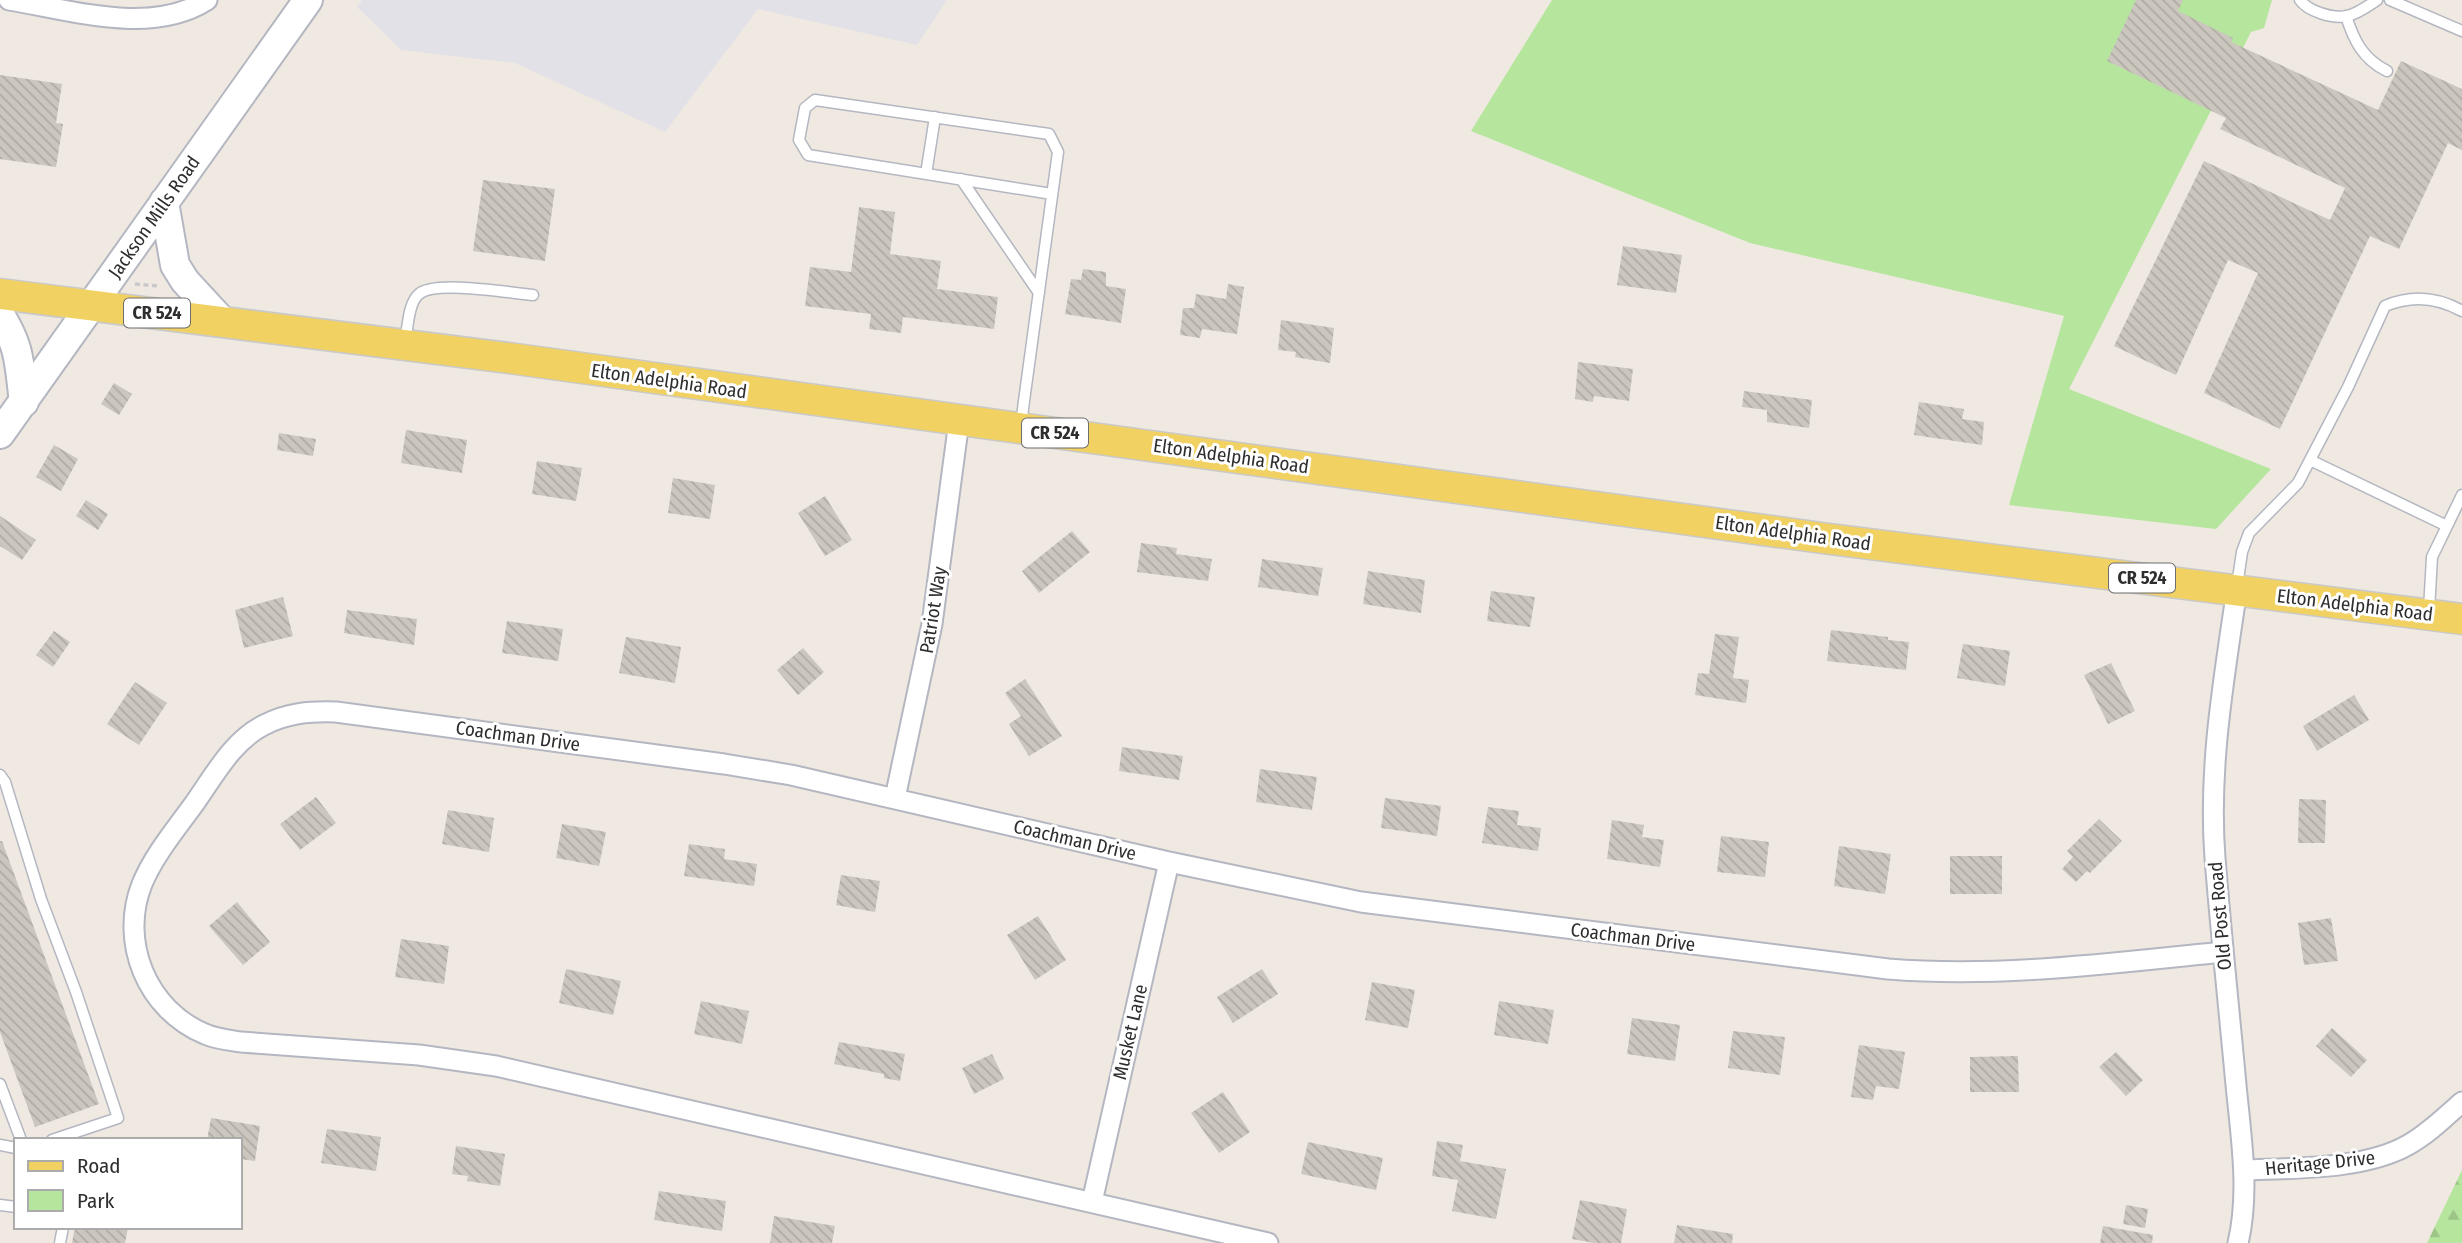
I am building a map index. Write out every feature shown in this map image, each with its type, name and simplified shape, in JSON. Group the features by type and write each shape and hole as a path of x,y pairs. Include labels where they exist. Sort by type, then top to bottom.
{"main road":[{"name":"Jackson Mills Road","path":"0,434 308,0"},
{"path":"164,202 175,265 185,281 222,321"},
{"name":"Elton Adelphia Road","path":"0,294 1283,462 1822,538 2462,619"},
{"path":"0,315 17,347 23,402"}],"street":[{"path":"9,0 145,19 172,16 193,9 207,0"},
{"name":"Patriot Way","path":"895,798 932,624 959,421"},
{"name":"Old Post Road","path":"2237,589 2217,733 2214,787 2215,855 2244,1170 2242,1224 2238,1243"},
{"name":"Coachman Drive","path":"1268,1243 496,1066 419,1055 217,1038 188,1026 164,1006 146,980 135,949 136,901 154,861 237,745 262,726 307,711 336,712 791,775 1169,862 1360,902 1888,970 1982,974 2223,952"},
{"name":"Musket Lane","path":"1092,1202 1169,862"},
{"name":"Heritage Drive","path":"2244,1170 2360,1162 2381,1157 2424,1135 2462,1102"}],"lane":[{"path":"2300,0 2318,12 2346,16 2377,0"},
{"path":"2390,0 2462,31"},
{"path":"2346,16 2358,47 2372,64 2387,71"},
{"path":"1020,429 1058,152 1049,134 815,100 805,107 799,141 808,155 1052,194"},
{"path":"926,174 935,117"},
{"path":"961,179 1039,293"},
{"path":"404,345 413,305 418,294 425,291 436,287 451,287 533,295"},
{"path":"2237,589 2242,552 2249,533 2298,483 2348,387 2385,306 2400,300 2426,298 2462,311"},
{"path":"2310,460 2447,526"},
{"path":"2429,614 2432,557 2462,495"},
{"path":"0,775 5,782 41,899 76,992 118,1118 58,1138"},
{"path":"0,1084 20,1138"}],"path":[{"path":"133,284 171,287"}],"shaded area":[{"path":"362,0 947,0 917,45 758,9 665,132 515,63 401,50 357,7"}],"green space":[{"path":"1552,0 2272,0 2264,28 2251,32 2069,389 2271,469 2216,529 2009,505 2064,316 1750,243 1471,131"},
{"path":"2462,1170 2462,1243 2427,1243"}],"building":[{"path":"2136,0 2183,0 2178,11 2233,38 2231,42 2378,110 2401,61 2462,89 2462,150 2448,143 2399,249 2370,236 2280,429 2204,393 2258,273 2228,260 2176,375 2114,346 2204,161 2330,220 2345,188 2220,129 2226,118 2107,61"},
{"path":"0,75 62,84 56,123 63,124 56,167 0,159"},
{"path":"483,180 555,189 545,261 473,251"},
{"path":"859,207 895,212 890,254 941,261 937,289 998,297 994,329 903,317 901,333 869,329 871,314 805,306 810,267 851,272"},
{"path":"1623,246 1682,255 1676,293 1617,285"},
{"path":"1083,269 1106,272 1106,286 1126,289 1121,323 1065,314 1071,279 1081,280"},
{"path":"1228,284 1244,287 1237,334 1202,329 1200,338 1180,335 1183,308 1194,308 1196,294 1226,299"},
{"path":"1281,320 1334,328 1330,363 1295,357 1296,352 1278,350"},
{"path":"1578,362 1633,369 1629,401 1594,396 1593,402 1575,399"},
{"path":"114,383 132,394 119,415 101,404"},
{"path":"1744,391 1812,400 1809,428 1767,422 1767,410 1742,407"},
{"path":"1919,402 1964,409 1962,419 1984,422 1982,445 1914,435"},
{"path":"406,430 467,440 462,473 401,463"},
{"path":"279,433 316,439 313,456 277,450"},
{"path":"54,445 78,459 61,491 36,477"},
{"path":"537,461 582,468 576,501 532,494"},
{"path":"673,478 715,485 710,519 668,513"},
{"path":"825,496 852,540 825,556 798,513"},
{"path":"86,500 108,514 98,530 76,516"},
{"path":"0,516 36,540 22,560 0,546"},
{"path":"1072,531 1090,552 1039,593 1022,571"},
{"path":"1141,543 1177,548 1176,554 1212,559 1208,581 1137,572"},
{"path":"1262,559 1323,568 1318,596 1258,587"},
{"path":"1368,571 1425,580 1421,613 1363,604"},
{"path":"1491,591 1535,597 1530,627 1487,621"},
{"path":"283,597 293,636 244,648 235,610"},
{"path":"347,610 417,619 414,645 344,633"},
{"path":"507,621 563,629 558,661 502,653"},
{"path":"1831,630 1909,642 1906,670 1827,661"},
{"path":"54,631 70,642 53,667 36,655"},
{"path":"1715,634 1739,637 1733,678 1749,680 1746,703 1695,695 1698,673 1709,674"},
{"path":"626,637 681,647 675,683 619,673"},
{"path":"1963,644 2010,651 2005,686 1957,678"},
{"path":"803,648 824,672 798,695 777,670"},
{"path":"2111,663 2135,711 2108,724 2084,675"},
{"path":"1025,679 1062,736 1029,756 1009,724 1021,716 1005,693"},
{"path":"135,682 167,703 139,745 107,724"},
{"path":"2354,695 2369,720 2317,751 2303,726"},
{"path":"1122,747 1183,756 1179,780 1119,771"},
{"path":"1260,769 1317,777 1312,810 1256,802"},
{"path":"316,797 336,823 300,850 280,824"},
{"path":"1385,798 1441,806 1437,836 1381,828"},
{"path":"2299,799 2326,800 2325,843 2298,843"},
{"path":"1488,807 1519,811 1517,825 1541,828 1538,851 1482,843"},
{"path":"448,810 494,818 489,852 442,844"},
{"path":"2099,819 2122,841 2090,873 2087,871 2076,882 2062,869 2073,857 2067,851"},
{"path":"1612,820 1644,825 1642,837 1664,840 1660,867 1607,859"},
{"path":"562,824 606,832 599,866 556,858"},
{"path":"1721,836 1769,842 1765,877 1717,872"},
{"path":"0,841 99,1104 35,1127 0,1032"},
{"path":"689,844 725,849 724,859 757,864 754,886 684,876"},
{"path":"1839,846 1891,854 1885,894 1834,886"},
{"path":"1950,856 2002,856 2002,894 1950,894"},
{"path":"841,875 880,881 875,912 836,905"},
{"path":"237,902 270,942 243,965 209,926"},
{"path":"1038,916 1066,960 1035,980 1007,935"},
{"path":"2331,918 2338,961 2304,965 2298,923"},
{"path":"401,939 449,946 444,984 395,977"},
{"path":"566,969 621,981 613,1015 559,1003"},
{"path":"1262,969 1278,994 1233,1023 1217,997"},
{"path":"1372,982 1415,990 1408,1028 1365,1020"},
{"path":"701,1001 749,1011 742,1044 694,1034"},
{"path":"1499,1001 1554,1010 1548,1044 1494,1035"},
{"path":"1632,1018 1680,1025 1675,1061 1627,1054"},
{"path":"2332,1028 2367,1060 2351,1077 2316,1046"},
{"path":"1733,1031 1785,1037 1780,1075 1728,1068"},
{"path":"839,1042 905,1054 900,1081 884,1078 884,1074 834,1064"},
{"path":"1859,1045 1905,1052 1899,1089 1876,1086 1873,1100 1851,1097"},
{"path":"2116,1052 2143,1080 2126,1096 2099,1067"},
{"path":"992,1054 1004,1079 974,1094 962,1068"},
{"path":"2018,1056 2019,1092 1970,1092 1970,1057"},
{"path":"1223,1092 1250,1132 1219,1153 1191,1113"},
{"path":"211,1118 260,1126 255,1161 242,1159 242,1138 207,1138"},
{"path":"327,1129 381,1137 376,1171 321,1163"},
{"path":"1437,1141 1463,1145 1460,1161 1506,1169 1496,1219 1452,1211 1458,1180 1432,1176"},
{"path":"1308,1142 1383,1158 1376,1190 1301,1174"},
{"path":"456,1146 505,1154 500,1186 467,1181 468,1176 452,1174"},
{"path":"659,1191 726,1201 722,1231 654,1220"},
{"path":"1580,1200 1627,1209 1621,1243 1594,1243 1572,1239"},
{"path":"2126,1205 2148,1209 2145,1228 2123,1224"},
{"path":"774,1216 835,1226 832,1243 770,1243"},
{"path":"1677,1225 1733,1234 1732,1243 1674,1243"},
{"path":"2103,1226 2153,1235 2152,1243 2100,1243"},
{"path":"75,1229 128,1229 125,1243 72,1243"}]}
